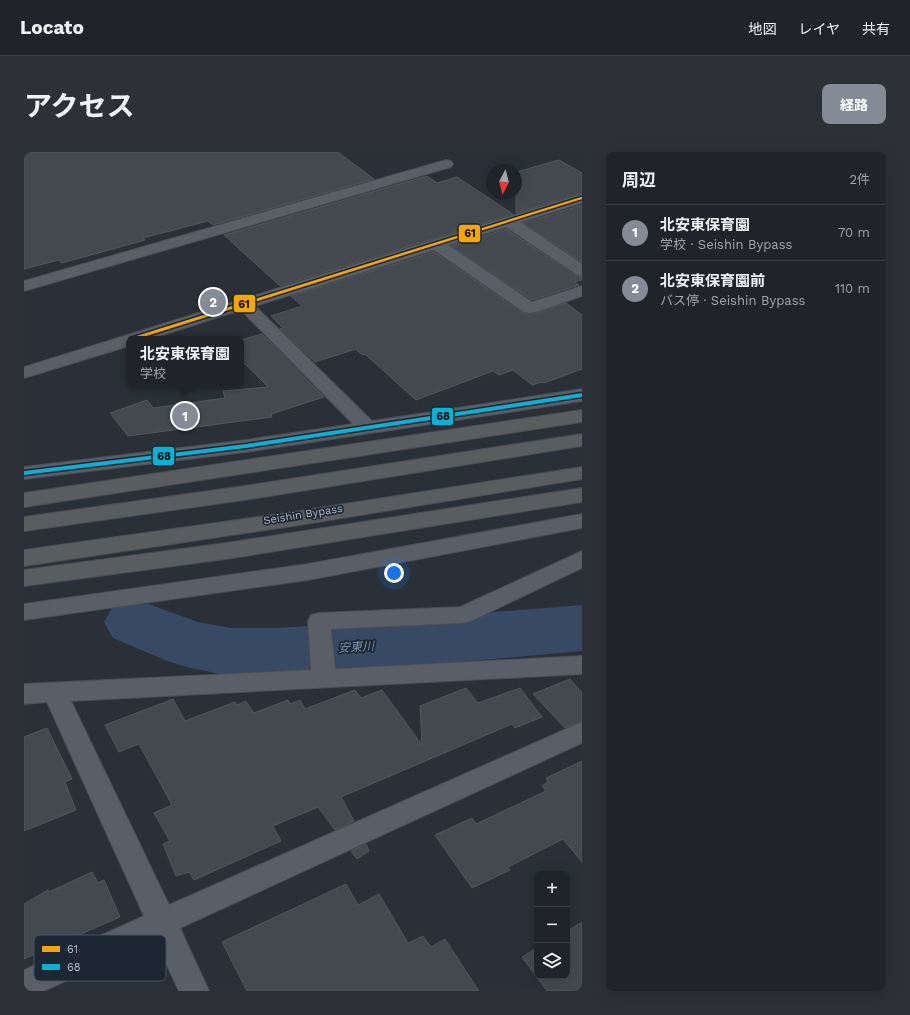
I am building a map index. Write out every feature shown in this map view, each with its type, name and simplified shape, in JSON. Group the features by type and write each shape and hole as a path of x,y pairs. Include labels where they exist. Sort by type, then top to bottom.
{"highway":[{"path":"24,500 582,416"},
{"path":"24,518 282,485 582,436"},
{"path":"24,524 244,493 582,440"},
{"name":"Seishin Bypass","path":"24,554 290,516 582,470"},
{"path":"24,558 293,519 582,473"},
{"path":"24,578 226,551 582,495"}],"street":[{"path":"24,286 446,164"},
{"path":"142,336 582,198"},
{"path":"507,221 582,271"},
{"path":"436,244 530,308 582,292"},
{"path":"244,304 367,427"},
{"path":"24,373 126,341"},
{"path":"24,473 246,446 582,395"},
{"path":"24,612 308,572 582,521"},
{"path":"324,678 320,621 463,615 582,559"},
{"path":"24,694 582,665"},
{"path":"54,692 194,991"},
{"path":"135,935 582,732"},
{"path":"24,985 34,981"}],"building":[{"path":"24,152 338,152 374,179 213,225 208,221 143,238 145,240 62,263 59,260 24,269"},
{"path":"559,160 582,173 582,193 516,213 516,200 522,200 522,170"},
{"path":"427,176 437,183 457,177 486,196 486,200 492,200 513,214 280,286 224,235"},
{"path":"582,205 582,262 523,223"},
{"path":"506,229 575,275 582,277 582,280 574,282 579,285 532,300 451,246"},
{"path":"434,252 523,313 536,313 566,303 582,315 582,369 544,383 542,382 532,385 513,370 499,375 493,371 416,400 365,354 362,355 356,349 315,362 280,329 283,328 271,316 302,306 291,296"},
{"path":"262,334 324,397 271,414 272,417 128,436 110,413 147,400 153,408 225,398 223,391 268,387 244,363 244,339"},
{"path":"570,679 582,693 582,721 565,728 533,694"},
{"path":"466,688 478,703 520,688 542,717 515,728 512,724 341,797 354,821 335,830 318,807 273,826 281,841 194,880 189,872 176,876 163,844 170,841 154,813 172,805 139,744 119,752 105,725 173,699 185,721 235,702 237,705 246,701 254,713 288,700 290,704 300,700 305,709 355,690 361,698 382,690 422,745 420,706"},
{"path":"47,728 72,779 65,782 76,810 24,831 24,737"},
{"path":"582,761 582,862 563,839 508,867 510,870 472,888 435,835 472,818 476,824 546,791 542,786 548,782 546,778"},
{"path":"366,844 369,851 357,859 351,851"},
{"path":"92,872 98,883 104,880 120,917 79,935 34,935 34,955 24,959 24,904 48,890 49,892"},
{"path":"346,884 358,905 379,894 408,943 423,936 431,947 445,939 479,991 247,991 222,942"},
{"path":"582,922 582,991 547,991 538,979 570,979 570,929"},
{"path":"534,950 534,973 522,957"}],"waterway":[{"name":"安東川","path":"135,622 190,644 231,652 277,652 370,646 582,628"}],"transit line":[{"name":"61","path":"142,336 582,198"},
{"name":"68","path":"24,473 246,446 582,395"}],"place":[{"name":"北安東保育園前","path":"213,302"},
{"name":"北安東保育園","path":"185,416"}]}
